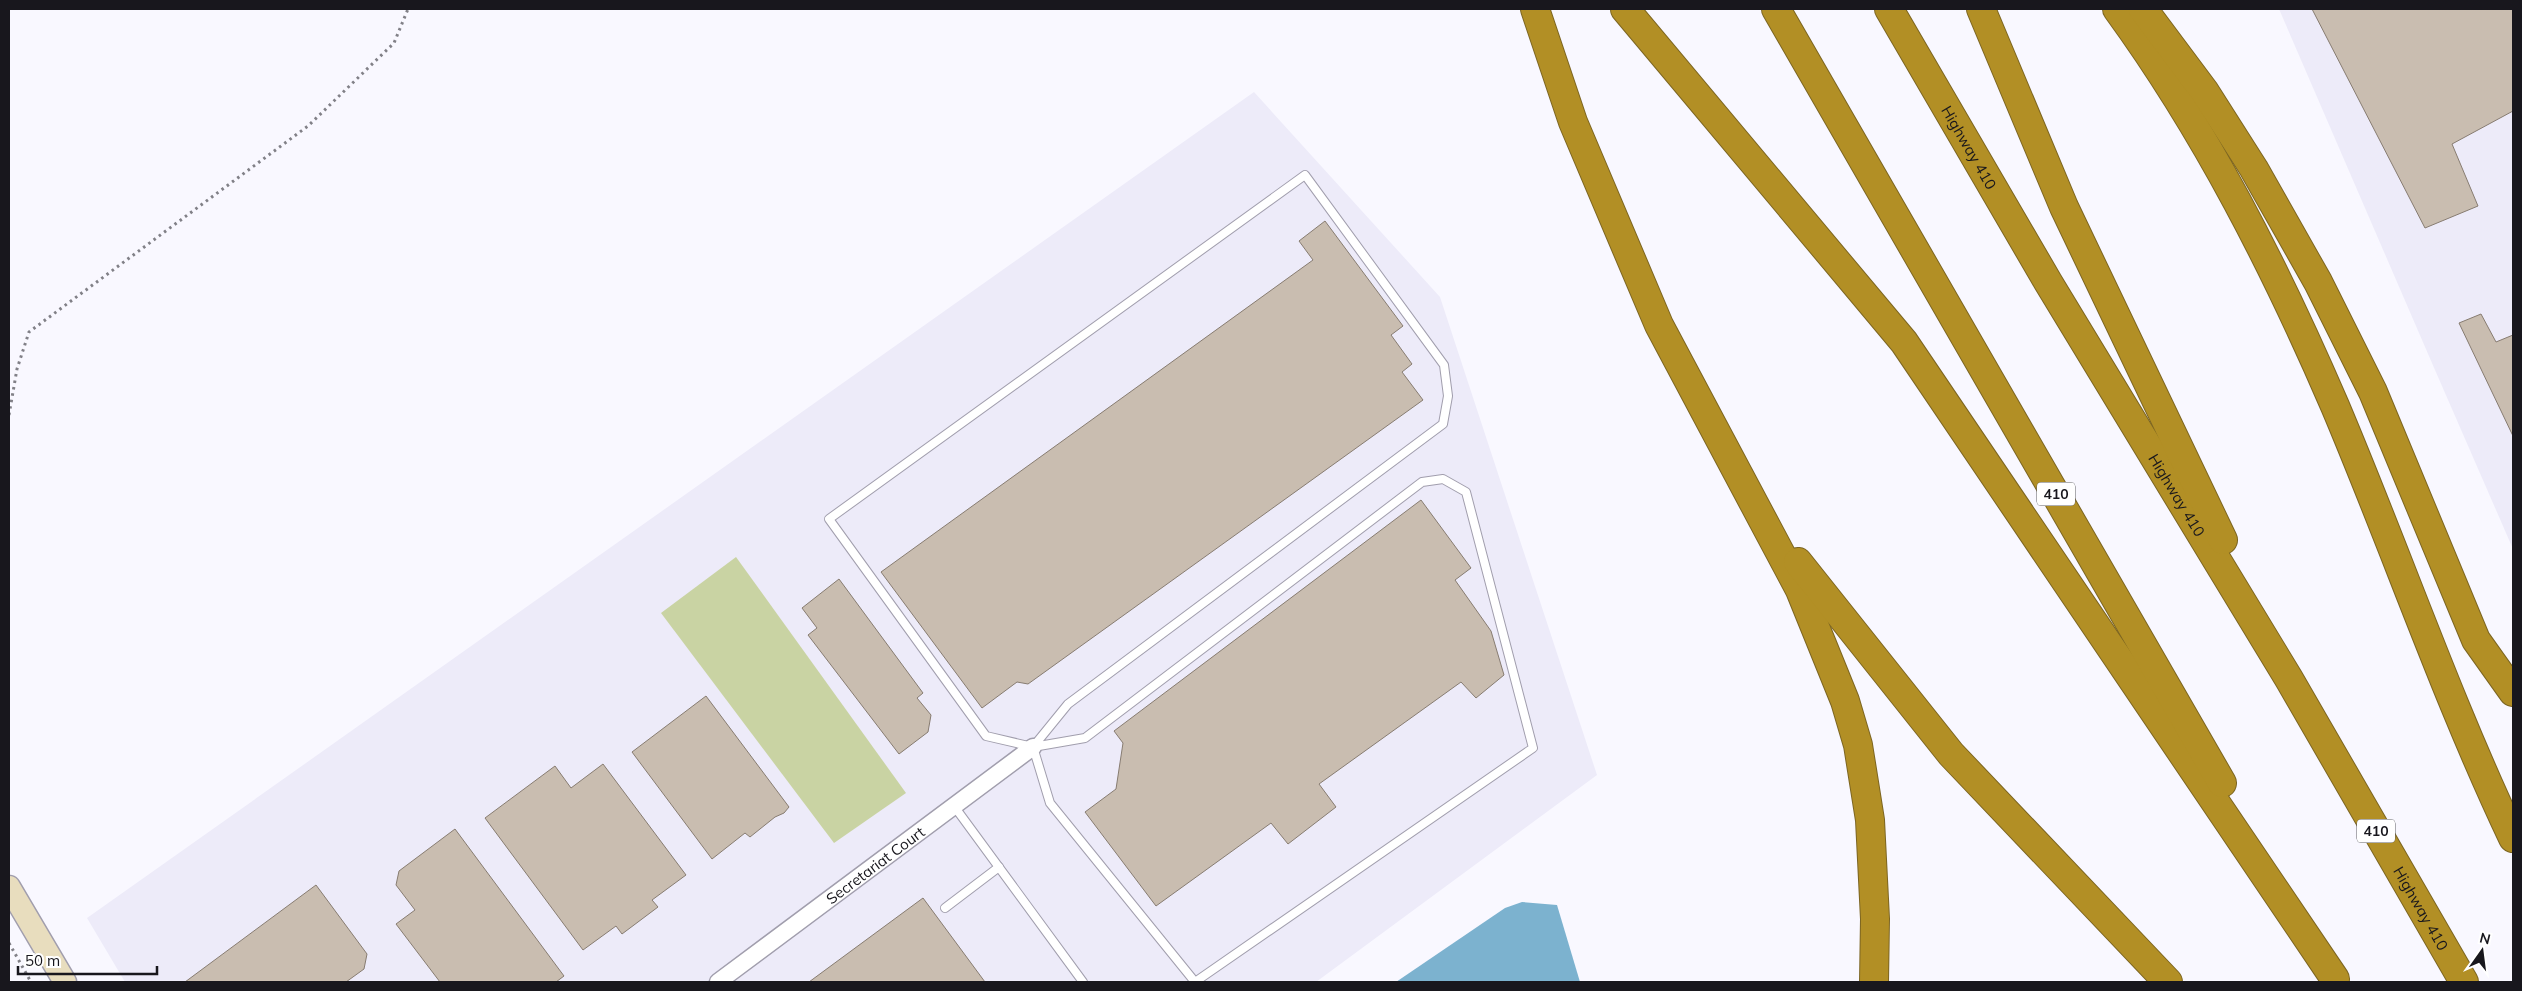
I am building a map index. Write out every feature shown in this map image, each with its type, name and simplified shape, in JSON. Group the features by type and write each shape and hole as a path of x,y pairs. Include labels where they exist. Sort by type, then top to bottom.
{"highway":[{"path":"1535,9 1573,122 1659,324 1764,520 1803,600 1845,701 1858,745 1870,820 1875,919 1874,982"},
{"path":"1625,9 1904,342 2336,980"},
{"name":"410","path":"1776,9 2336,980"},
{"name":"Highway 410","path":"1889,9 2048,282 2289,679 2464,982"},
{"path":"1980,9 2064,207 2289,679"},
{"path":"2117,9 2172,91 2224,176 2284,294 2335,406 2451,695 2513,838"},
{"path":"2143,9 2172,44 2210,100 2254,169 2318,282 2373,392 2476,640 2513,692"},
{"path":"1764,520 1951,754 2168,982"}],"main road":[{"path":"9,887 64,982"}],"street":[{"name":"Secretariat Court","path":"718,982 1033,748"}],"lane":[{"path":"1033,748 1050,802 1196,982 1533,748 1466,492 1443,479 1422,482 1085,738 1033,748 986,736 829,519 1305,176 1444,365 1448,396 1443,424 1068,704 1033,748"},
{"path":"954,806 1083,982"},
{"path":"945,908 998,867"}],"path":[{"path":"9,414 17,369 29,332 308,126 394,43 408,9"},
{"path":"9,944 31,982"}],"shaded area":[{"path":"2279,9 2513,9 2513,549 2435,370"},
{"path":"1254,92 1440,297 1597,775 1316,982 125,982 87,918"}],"green space":[{"path":"736,557 906,793 834,843 661,613"}],"water":[{"path":"1522,902 1557,905 1580,982 1396,982 1505,908"}],"building":[{"path":"2312,9 2513,9 2513,111 2452,144 2478,206 2425,228"},
{"path":"1325,221 1403,326 1391,335 1412,364 1402,372 1423,400 1028,684 1017,682 982,708 881,572 1313,260 1299,241"},
{"path":"2481,314 2496,342 2513,335 2513,436 2459,323"},
{"path":"1421,500 1471,568 1455,580 1491,631 1504,675 1476,698 1461,682 1319,784 1336,807 1288,844 1271,823 1156,906 1085,812 1116,789 1123,743 1114,731"},
{"path":"839,579 923,693 917,698 931,715 928,732 899,754 808,635 817,628 802,608"},
{"path":"706,696 789,807 784,813 775,817 750,837 745,833 712,859 632,752"},
{"path":"603,764 686,875 652,900 658,907 622,934 616,926 583,950 485,818 555,766 571,788"},
{"path":"455,829 564,976 556,982 440,982 396,924 415,910 396,885 399,871"},
{"path":"316,885 367,954 364,969 346,982 185,982"},
{"path":"923,898 985,982 809,982"}]}
